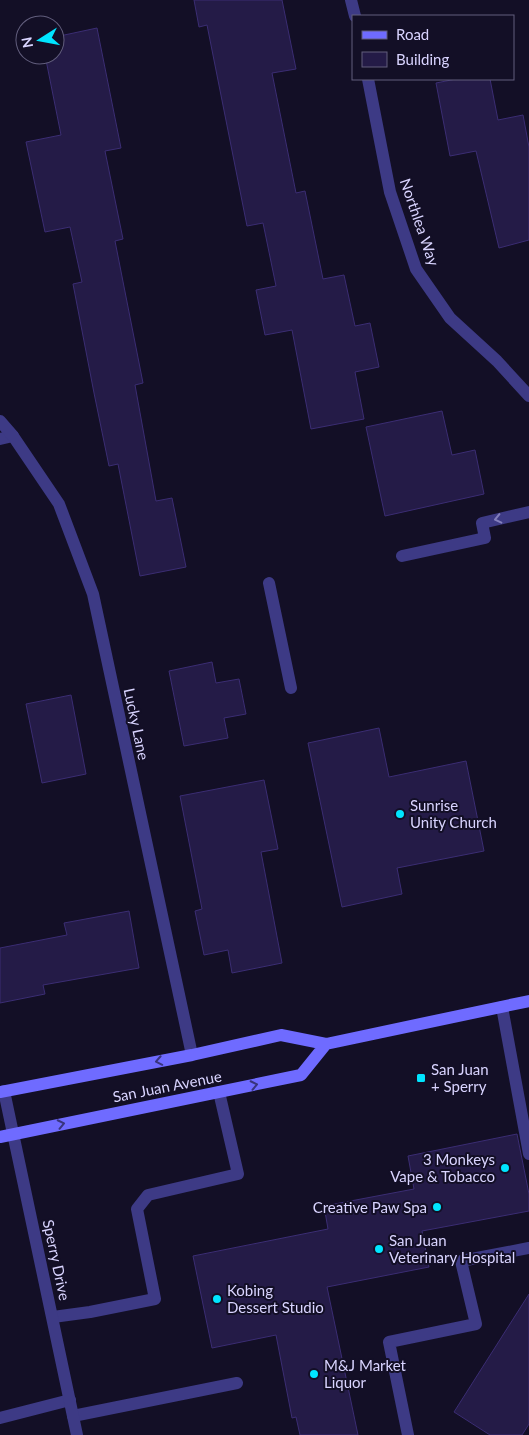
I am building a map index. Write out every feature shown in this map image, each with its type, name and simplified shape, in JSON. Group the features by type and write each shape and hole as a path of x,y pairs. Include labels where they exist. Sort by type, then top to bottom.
{"main road":[{"name":"San Juan Avenue","path":"2,1092 192,1055 280,1035 326,1044 529,1001"},
{"name":"San Juan Avenue","path":"0,1137 301,1075 326,1044"}],"street":[{"path":"351,0 355,15"},
{"name":"Northlea Way","path":"368,80 390,192 416,269 450,318 497,361 529,396"},
{"name":"Lucky Lane","path":"0,421 6,437 59,504 93,594 192,1055"},
{"path":"402,556 485,538 482,522 529,512"},
{"path":"269,583 291,688"},
{"path":"502,1007 529,1154"},
{"name":"Sperry Drive","path":"2,1092 13,1134 77,1435"},
{"path":"53,1317 90,1312 155,1299 137,1209 148,1195 238,1174 219,1092"},
{"path":"408,1435 389,1342 476,1324 461,1261 529,1248"},
{"path":"73,1416 237,1383"},
{"path":"0,1418 70,1400"}],"building":[{"path":"194,0 282,0 296,69 272,73 296,193 305,191 323,279 344,275 355,326 370,323 379,367 355,372 364,419 311,429 292,330 265,335 256,290 276,286 263,223 247,226 207,25 199,27"},
{"path":"97,28 121,148 105,151 123,239 115,241 143,383 135,385 156,501 172,498 186,567 140,576 118,464 109,466 94,393 73,284 82,282 70,227 45,232 26,142 61,135 47,65 65,65 65,35"},
{"path":"451,80 490,80 498,120 523,115 529,147 529,240 499,248 476,151 450,156 436,83"},
{"path":"442,411 452,455 475,450 484,494 385,516 366,427"},
{"path":"212,662 216,683 239,679 246,714 224,718 228,738 184,746 169,671"},
{"path":"71,695 86,774 42,783 26,704"},
{"name":"Sunrise Unity Church","path":"379,728 389,777 466,761 484,851 397,868 402,894 342,907 308,743"},
{"path":"264,780 278,849 261,852 282,963 232,973 228,950 204,955 195,911 202,909 180,796"},
{"path":"129,911 139,968 43,985 45,994 0,1003 0,948 67,935 64,923"},
{"path":"517,1134 529,1194 529,1211 422,1231 429,1267 327,1287 358,1435 300,1435 296,1417 292,1418 276,1335 212,1348 193,1256 328,1229 324,1206 414,1189 408,1156"},
{"path":"529,1294 529,1424 522,1435 490,1435 454,1412"}],"place":[{"name":"Sunrise Unity Church","path":"400,814"},
{"name":"San Juan + Sperry","path":"421,1078"},
{"name":"3 Monkeys Vape & Tobacco","path":"505,1168"},
{"name":"Creative Paw Spa","path":"437,1207"},
{"name":"San Juan Veterinary Hospital","path":"379,1249"},
{"name":"Kobing Dessert Studio","path":"217,1299"},
{"name":"M&J Market Liquor","path":"314,1374"}]}
